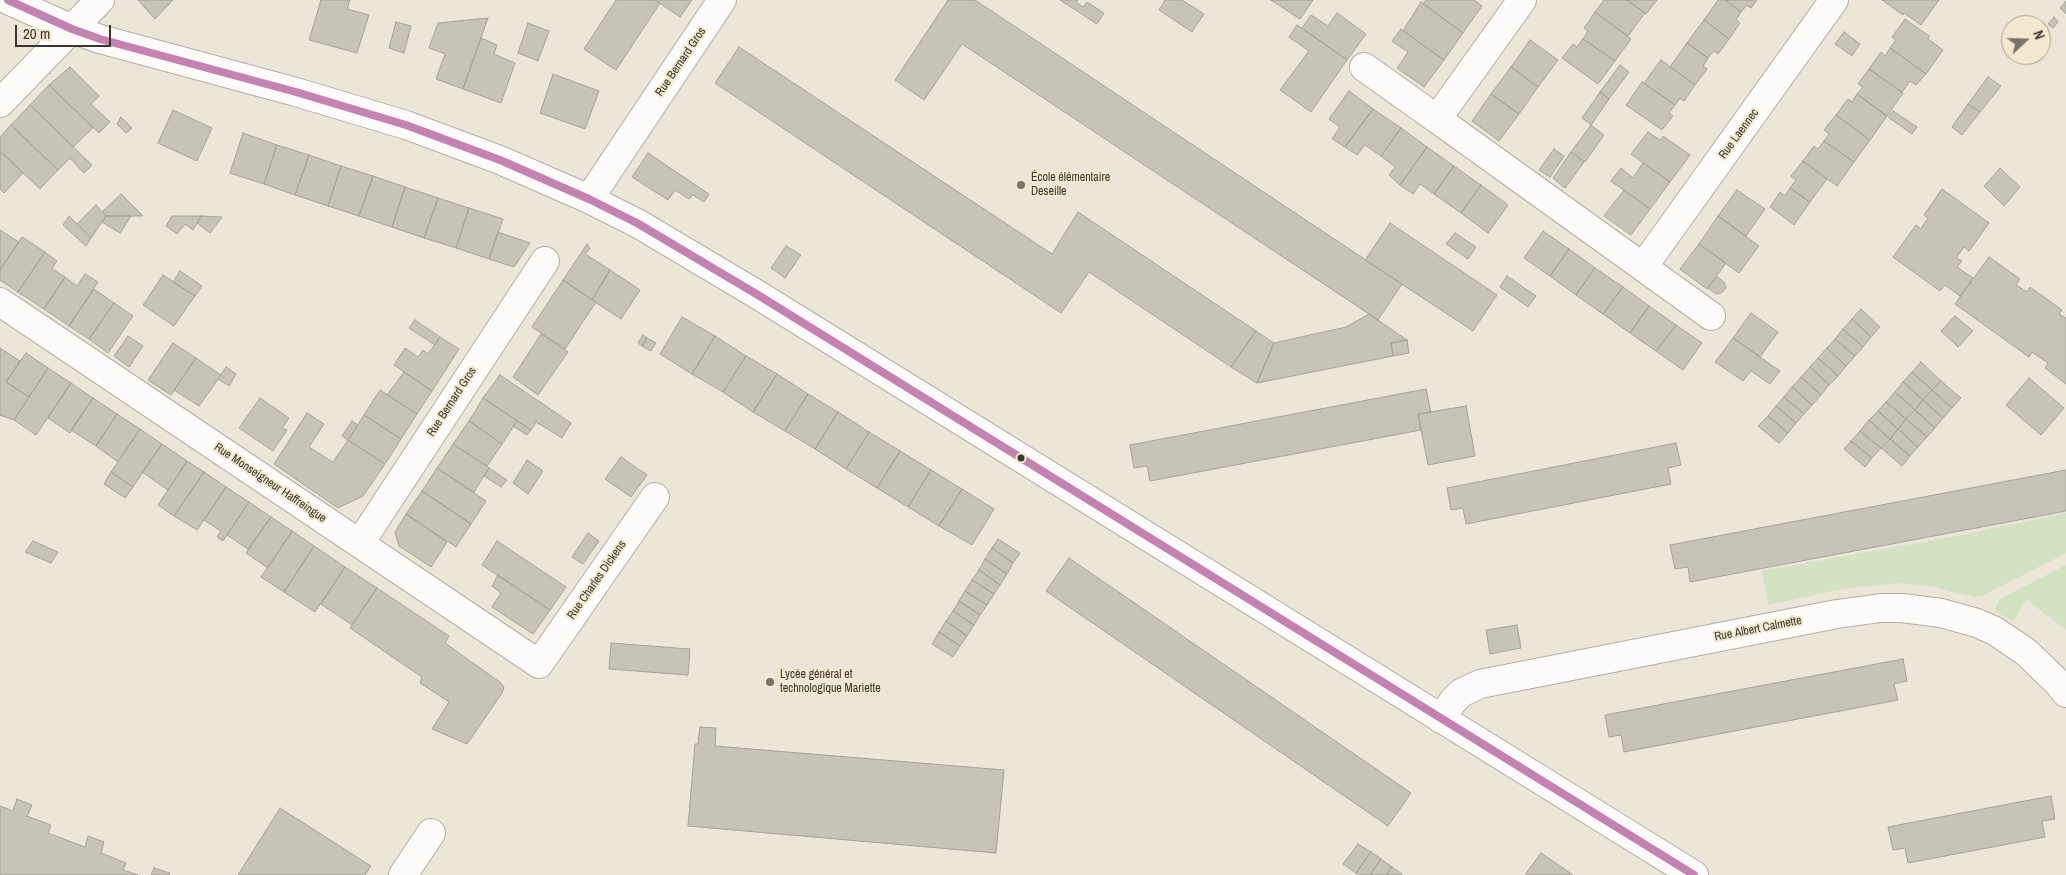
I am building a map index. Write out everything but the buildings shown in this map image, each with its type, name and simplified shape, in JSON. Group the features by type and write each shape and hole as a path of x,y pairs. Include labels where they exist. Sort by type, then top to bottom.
{"street":[{"path":"8,0 72,29 100,39 304,94 406,125 500,160 589,199 672,243 758,295 1694,875"},
{"path":"0,103 100,0"},
{"name":"Rue Bernard Gros","path":"589,199 722,0"},
{"path":"1437,119 1522,0"},
{"name":"Rue Laennec","path":"1643,267 1834,0"},
{"path":"1364,67 1711,316"},
{"name":"Rue Bernard Gros","path":"360,543 544,261"},
{"name":"Rue Monseigneur Haffreingue","path":"0,302 539,664"},
{"name":"Rue Charles Dickens","path":"539,664 655,497"},
{"name":"Rue Albert Calmette","path":"1441,719 1461,693 1489,682 1837,614 1881,608 1902,608 1941,613 1977,623 1995,631 2026,652 2066,693"},
{"path":"403,875 431,834"}],"green space":[{"path":"2066,513 2066,553 1982,596 1975,597 1933,587 1899,583 1842,589 1768,605 1762,571 1966,534"},
{"path":"2066,565 2066,630 2027,600 2013,621 1996,612 1996,605 2000,599"}],"transit line":[{"path":"8,0 72,29 100,39 296,92 406,125 500,160 589,199 637,223 758,295 1694,875"}],"place":[{"name":"École élémentaire Deseille","path":"1021,185"},
{"name":"Lycée général et technologique Mariette","path":"770,682"}]}
